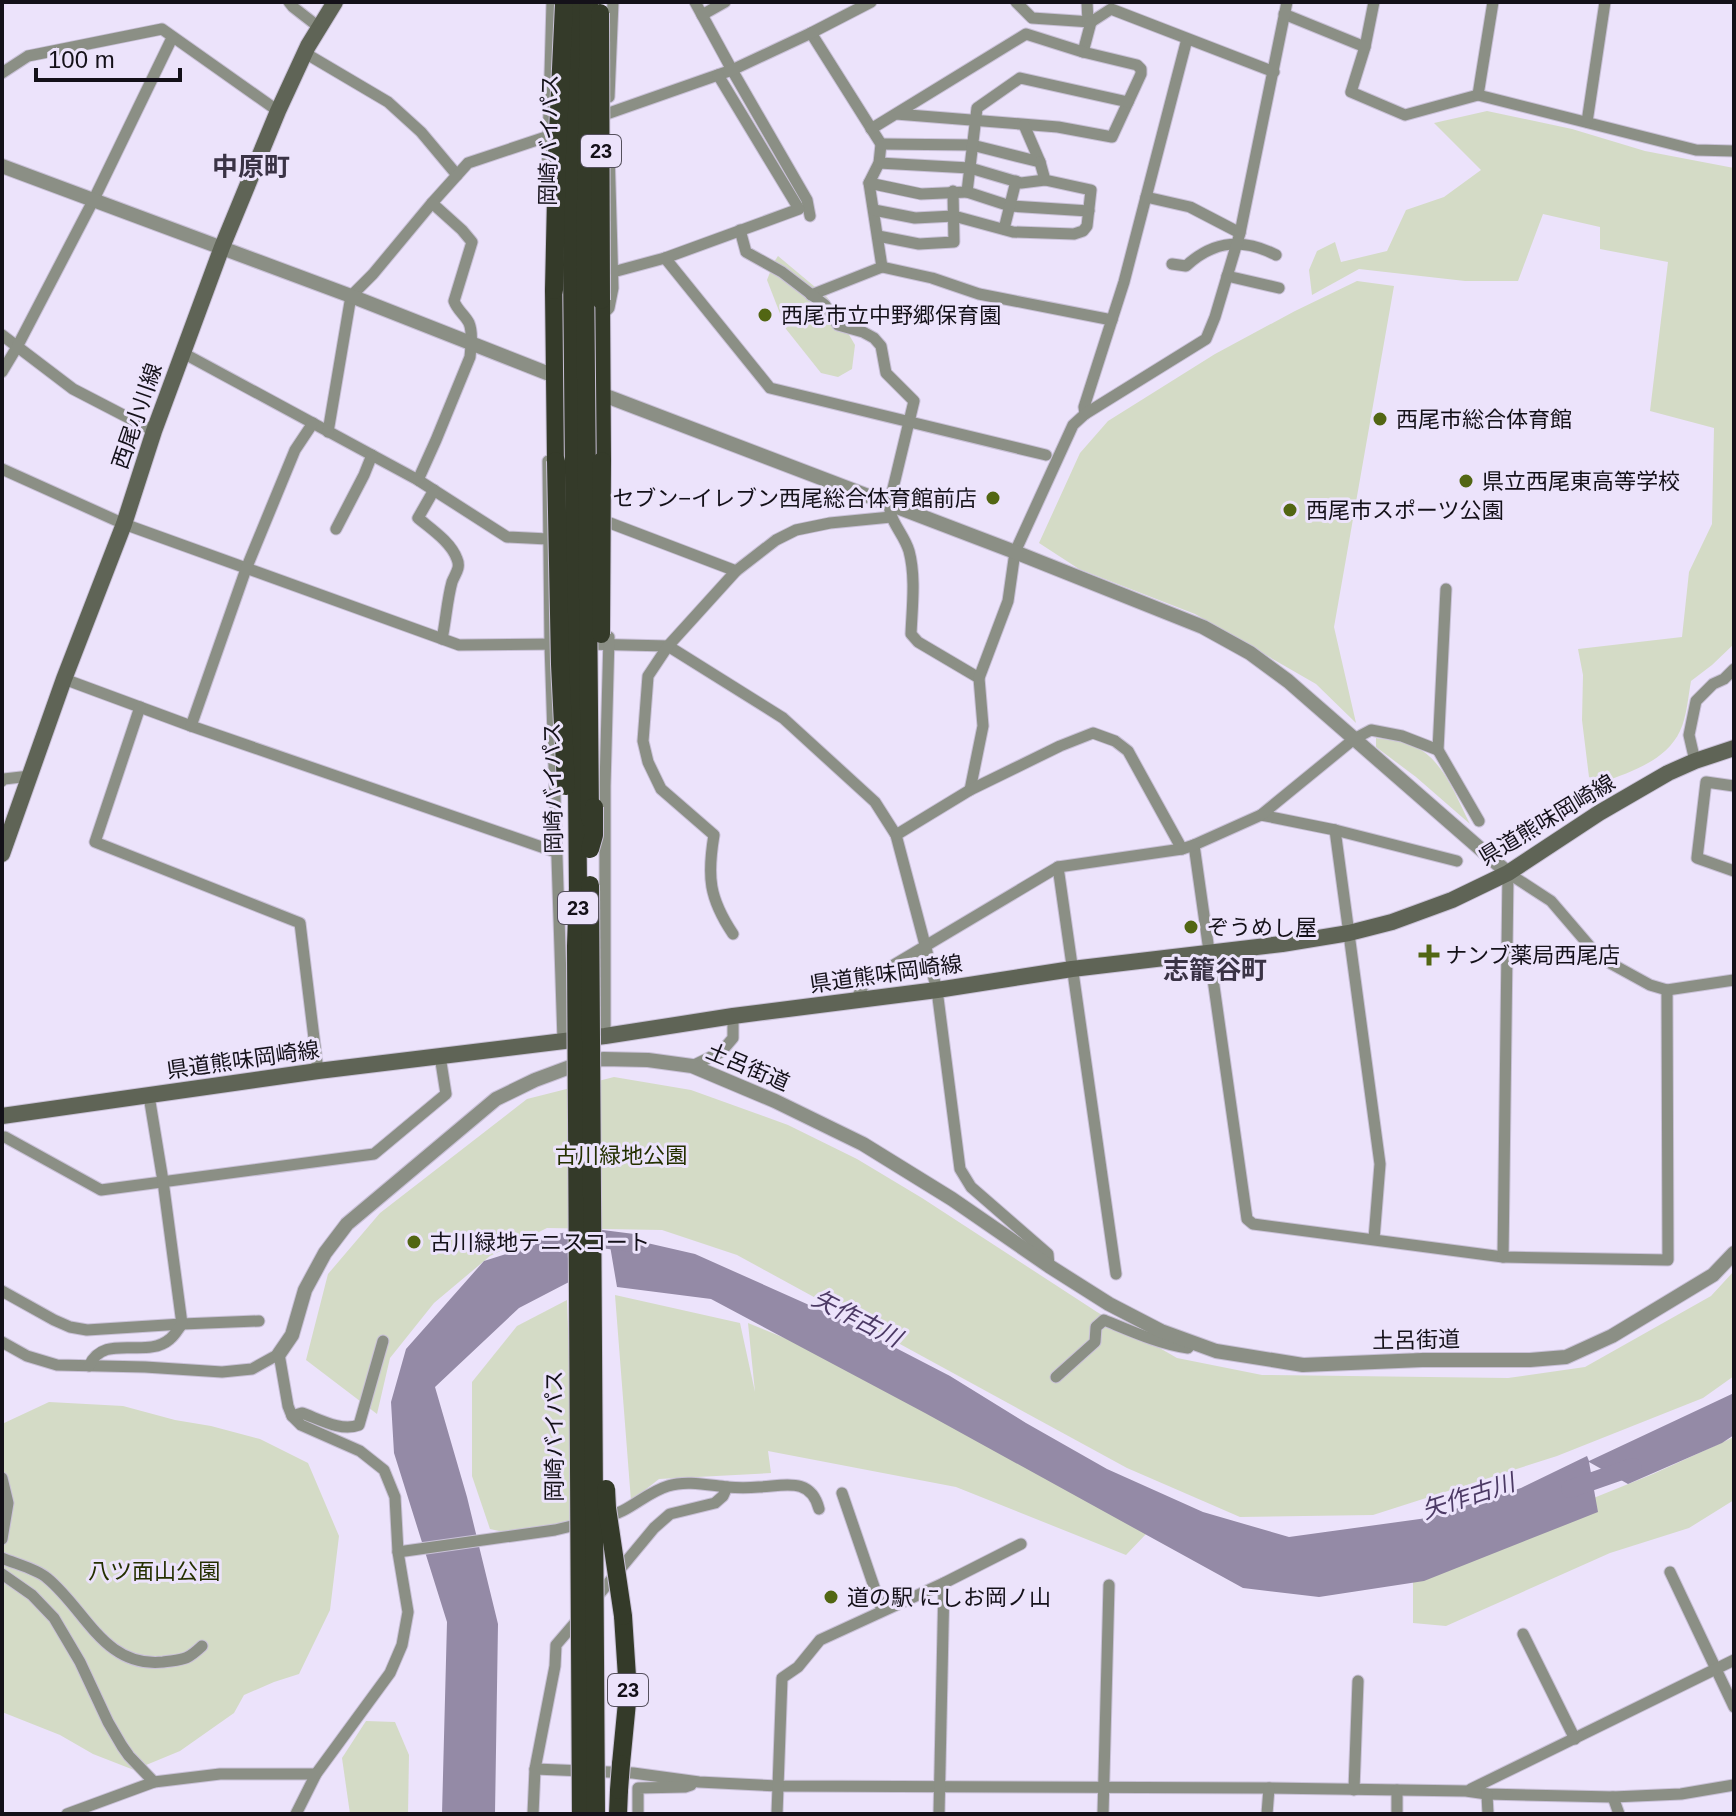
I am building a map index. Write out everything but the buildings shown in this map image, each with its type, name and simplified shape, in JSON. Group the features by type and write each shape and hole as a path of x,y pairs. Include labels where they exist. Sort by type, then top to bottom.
{"highway":[{"name":"23","path":"564,2 554,290 556,455 560,664 569,852 578,888"},
{"name":"岡崎バイパス","path":"575,2 572,265 581,1814"},
{"name":"岡崎バイパス","path":"589,2 585,267 596,1814"},
{"name":"23","path":"590,849 594,835 601,666 599,2"},
{"name":"23","path":"593,1325 598,1331 607,1508 623,1616 628,1692 618,1814"},
{"name":"23","path":"572,1814 574,1762 580,1753"}],"main road":[{"name":"西尾小川線","path":"2,854 222,247 278,111 305,53 335,2"},
{"name":"県道熊味岡崎線","path":"2,1116 1349,933 1392,922 1452,900 1508,873 1599,813 1668,773 1734,748"}],"street":[{"path":"289,2 320,28"},
{"path":"552,2 546,293 549,324 555,339"},
{"path":"601,308 609,308 613,288 608,114 613,2"},
{"path":"695,2 807,200 810,216"},
{"path":"702,15 725,2"},
{"path":"328,432 351,296 468,163 732,70 871,2"},
{"path":"1016,2 1032,18 1089,22 1111,9 1274,72"},
{"path":"1083,52 1089,22 1087,2"},
{"path":"1374,2 1365,47 1351,92 1405,115 1478,95 1696,150 1734,151"},
{"path":"1478,95 1493,2"},
{"path":"1587,122 1605,2"},
{"path":"970,790 983,726 979,678 1008,601 1015,552 1073,425 1085,414 1206,339 1215,317 1239,238 1285,8 1365,47"},
{"path":"2,73 28,56 162,29 278,111"},
{"path":"811,33 881,144 879,163 869,183 882,267"},
{"path":"871,129 1026,34 1137,65 1141,69 1112,137 1058,127 896,114"},
{"path":"2,372 94,199 172,38"},
{"path":"1085,414 1084,407 1124,282 1187,39"},
{"path":"305,53 388,102 421,132 457,175"},
{"path":"613,272 665,258 799,209 718,75"},
{"path":"967,192 977,108 1020,78 1128,102"},
{"path":"1024,125 1045,180"},
{"path":"881,144 972,145 1040,162"},
{"path":"874,210 915,218 954,216 1013,232 1074,234 1087,226 1089,211 1091,190 1045,180 1021,183 970,168 879,163"},
{"path":"2,166 472,343 890,511 1015,552 1203,627 1250,653 1288,681 1508,873 1551,901 1599,957 1650,985 1667,990 1734,980"},
{"path":"1004,229 1016,181"},
{"path":"869,183 921,194 967,192 1010,206 1089,211"},
{"path":"878,236 919,244 954,242 953,191"},
{"path":"1146,197 1190,207 1239,238 1276,255"},
{"path":"418,480 470,357 472,343 469,324 454,301 472,242 432,203"},
{"path":"740,230 746,252 782,272 825,305 838,325 874,338 881,346 886,373 914,401 890,511 908,549 912,570 911,634 918,642 979,678"},
{"path":"1172,264 1186,266 1195,257 1239,238"},
{"path":"665,258 770,388 1046,455"},
{"path":"811,295 882,267 932,278 979,294 1112,320"},
{"path":"1227,276 1279,288"},
{"path":"2,335 73,389 154,431"},
{"path":"183,353 418,480 507,537 548,539"},
{"path":"191,726 246,569 295,450 313,423"},
{"path":"602,431 608,445 610,523 603,973 605,1036"},
{"path":"336,529 372,455"},
{"path":"556,455 548,462 548,539 563,1040"},
{"path":"2,469 124,524 459,645 668,646 783,718 875,802 896,835 937,990 960,1169 971,1187 1048,1254 1049,1266"},
{"path":"434,490 418,518 454,552 459,562 452,581 442,639"},
{"path":"733,934 721,916 713,895 710,863 714,835 661,789 648,762 643,741 648,676 668,646 736,571 776,540 796,530 890,511"},
{"path":"610,523 736,571"},
{"path":"1446,589 1438,750 1479,821"},
{"path":"1695,761 1689,735 1696,701 1734,669"},
{"path":"64,679 556,852"},
{"path":"140,707 95,842 300,923 318,1071"},
{"path":"856,1000 865,982 1058,867 1182,849 1261,815 1354,739 1371,730 1402,736 1438,750"},
{"path":"896,835 970,790 1093,733 1115,741 1128,751 1182,849"},
{"path":"2,781 30,776"},
{"path":"1734,786 1706,782 1697,858 1734,871"},
{"path":"1261,815 1457,861"},
{"path":"1335,830 1380,1164 1374,1239"},
{"path":"1194,845 1247,1219 1253,1224 1503,1257 1668,1260 1667,990"},
{"path":"1058,867 1116,1274"},
{"path":"1503,1257 1508,873"},
{"path":"692,1066 721,1052 733,1038 733,1016"},
{"path":"5,1137 101,1190 374,1154 446,1094 440,1056"},
{"name":"土呂街道","path":"279,1354 292,1335 305,1290 325,1253 347,1224 496,1099 535,1080 578,1064 603,1059 648,1060 692,1066 775,1101 863,1144 952,1199 1109,1304 1161,1331 1216,1351 1303,1365 1566,1357 1612,1336 1713,1275 1734,1253"},
{"path":"89,1366 95,1355 113,1347 149,1347 169,1341 182,1324 149,1096"},
{"path":"2,1291 54,1320 87,1330 259,1321"},
{"path":"1056,1377 1095,1342 1096,1327 1104,1320 1181,1347 1188,1348 1192,1342"},
{"path":"292,1416 302,1413 341,1427 359,1425 383,1341"},
{"path":"2,1342 27,1356 57,1365 222,1372 267,1367 275,1369 283,1377"},
{"path":"252,1369 279,1354 292,1416 301,1425 360,1451 384,1470 395,1497 398,1552 408,1612 402,1645 390,1673 316,1774 296,1814"},
{"path":"2,1478 8,1503 2,1539"},
{"path":"398,1552 555,1530 619,1514 657,1490 679,1484 764,1487 790,1483 809,1492 817,1500 819,1509"},
{"path":"533,1814 535,1769 555,1666 556,1645 654,1528 670,1514 715,1503 727,1487"},
{"path":"842,1493 882,1610"},
{"path":"777,1814 782,1678 798,1667 820,1640 1021,1544"},
{"path":"2,1558 33,1569 49,1579 112,1649 128,1659 151,1663 188,1658 202,1646"},
{"path":"1670,1572 1734,1707"},
{"path":"2,1574 32,1595 54,1618 122,1746 154,1782"},
{"path":"939,1814 944,1583"},
{"path":"1103,1814 1109,1585"},
{"path":"1523,1634 1575,1739"},
{"path":"1466,1791 1734,1660"},
{"path":"1354,1790 1358,1681"},
{"path":"535,1769 633,1773 699,1782 778,1786 1269,1788 1613,1797 1681,1794 1734,1785"},
{"path":"67,1814 154,1782 220,1774 316,1774"},
{"path":"638,1814 638,1788 685,1787 699,1782"},
{"path":"1267,1814 1269,1788"},
{"path":"1397,1790 1397,1814"},
{"path":"1487,1794 1488,1814"},
{"path":"1613,1797 1619,1814"}],"green space":[{"path":"1487,111 1572,129 1645,151 1734,168 1734,644 1691,681 1680,731 1666,750 1646,764 1601,783 1589,777 1582,720 1583,675 1578,649 1682,637 1689,572 1712,524 1714,428 1650,411 1668,262 1600,249 1600,227 1543,214 1518,281 1465,281 1359,269 1312,295 1309,270 1317,251 1335,242 1341,262 1387,251 1406,210 1444,197 1481,170 1434,123"},
{"path":"778,256 827,297 855,345 852,369 838,377 821,373 786,329 767,280"},
{"path":"1357,281 1394,286 1334,627 1356,723 1316,684 1195,614 1079,569 1039,543 1080,453 1108,421 1215,354"},
{"path":"1376,738 1410,744 1433,760 1448,780 1470,824 1376,747"},
{"name":"古川緑地公園","path":"614,1077 691,1090 788,1125 857,1159 1097,1312 1177,1358 1262,1375 1508,1378 1585,1367 1711,1296 1734,1271 1734,1376 1703,1398 1557,1456 1373,1515 1240,1517 1127,1468 737,1255 662,1230 547,1228 490,1256 434,1303 390,1358 377,1414 306,1360 328,1274 380,1213 527,1099"},
{"path":"615,1295 740,1323 755,1392 748,1323 917,1392 1147,1533 1126,1555 956,1487 768,1451 771,1473 659,1479 631,1501"},
{"path":"567,1300 575,1523 508,1533 490,1529 472,1476 472,1382 517,1326"},
{"name":"八ツ面山公園","path":"49,1402 123,1406 260,1439 308,1463 339,1536 330,1610 299,1674 244,1695 234,1713 180,1751 134,1770 2,1712 2,1424"},
{"path":"1734,1437 1734,1500 1689,1528 1610,1553 1446,1626 1413,1623 1413,1571 1653,1474"},
{"path":"366,1721 395,1722 409,1755 408,1814 350,1814 342,1758"}],"shaded area":[{"path":"608,1234 695,1254 836,1317 950,1376 1107,1469 1203,1512 1289,1537 1427,1518 1521,1488 1587,1456 1589,1461 1734,1393 1734,1435 1628,1484 1589,1462 1598,1512 1424,1581 1319,1597 1243,1588 711,1299 617,1287"},
{"path":"567,1235 569,1282 519,1308 435,1387 467,1497 498,1624 495,1814 442,1814 447,1622 394,1453 391,1402 406,1349 484,1261"}],"waterway":[{"name":"矢作古川","path":"544,1246 586,1237 633,1243"},
{"name":"矢作古川","path":"1570,1489 1633,1467"}],"place":[{"name":"西尾市立中野郷保育園","path":"765,315"},
{"name":"西尾市総合体育館","path":"1380,419"},
{"name":"県立西尾東高等学校","path":"1466,481"},
{"name":"セブン−イレブン西尾総合体育館前店","path":"993,498"},
{"name":"西尾市スポーツ公園","path":"1290,510"},
{"name":"ぞうめし屋","path":"1191,927"},
{"name":"ナンブ薬局西尾店","path":"1429,955"},
{"name":"古川緑地テニスコート","path":"414,1242"},
{"name":"道の駅 にしお岡ノ山","path":"831,1597"}],"district":[{"name":"中原町","path":"251,167"},
{"name":"志籠谷町","path":"1215,970"}]}
